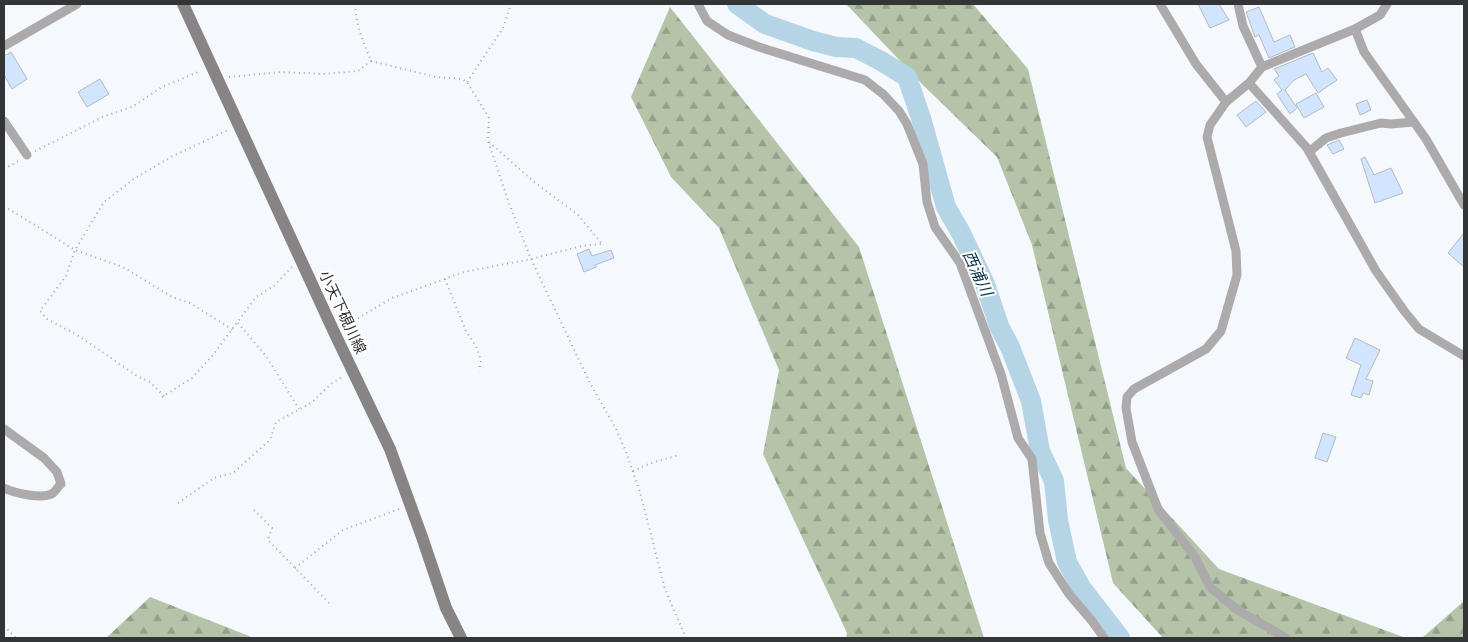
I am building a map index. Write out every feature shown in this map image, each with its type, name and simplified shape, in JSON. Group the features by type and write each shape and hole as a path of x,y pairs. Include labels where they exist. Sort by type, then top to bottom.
{"main road":[{"name":"小天下硯川線","path":"183,4 390,449 446,608 461,638"}],"street":[{"path":"4,46 77,4"},
{"path":"698,4 707,21 728,35 759,47 865,80 883,94 903,117 923,164 927,202 935,226 960,263 1001,374 1018,438 1032,459 1040,533 1049,563 1069,594 1104,638"},
{"path":"1160,4 1196,64 1226,102"},
{"path":"1238,4 1243,26 1262,67"},
{"path":"1286,638 1236,609 1210,587 1195,557 1158,509 1132,442 1126,408 1127,397 1134,390 1206,349 1221,332 1237,275 1236,251 1207,137 1210,125 1226,102 1249,83 1262,67 1354,29 1380,15 1387,4"},
{"path":"1354,29 1364,52 1426,139 1464,205"},
{"path":"1249,83 1309,152 1376,271 1418,329 1464,356"},
{"path":"4,121 27,155"},
{"path":"1309,152 1326,138 1341,133 1381,123 1398,124 1414,122"},
{"path":"4,429 44,458 56,472 61,484 53,493 43,497 4,488"}],"path":[{"path":"355,4 360,35 371,61"},
{"path":"467,82 502,28 511,4"},
{"path":"220,82 231,76 240,75 281,72 322,74 358,71 371,61"},
{"path":"371,61 436,77 462,79 467,82 489,118 488,141 510,206 532,259 590,383 615,427 640,492 665,590 686,638"},
{"path":"4,169 27,155 105,116 132,107 162,87 213,67"},
{"path":"240,125 171,157 127,184 104,202 75,250 66,276 40,311 47,319 79,336 136,376 150,382 163,397 192,378 233,330 256,297 274,286 300,257"},
{"path":"334,332 392,298 464,272 532,259 582,246 602,244 578,216 533,181 488,141"},
{"path":"4,206 75,250 124,267 167,294 190,303 233,330"},
{"path":"445,279 466,332 476,346 481,362 479,371"},
{"path":"238,323 266,356 299,409"},
{"path":"178,504 214,478 234,473 270,440 276,422 311,403 331,384 352,370"},
{"path":"632,471 679,455"},
{"path":"295,568 343,530 410,505"},
{"path":"254,510 272,528 268,540 329,603"},
{"path":"4,626 16,638"}],"green space":[{"path":"846,4 973,4 1028,69 1126,468 1219,569 1406,638 1163,638 1113,583 1032,245 997,157 923,85"},
{"path":"670,7 859,247 984,638 846,638 847,633 763,454 779,370 719,228 671,177 631,97"},
{"path":"150,597 249,636 251,638 106,638"},
{"path":"1464,601 1464,638 1422,638"}],"building":[{"path":"1198,4 1219,4 1229,20 1210,28"},
{"path":"1259,7 1274,42 1290,35 1295,47 1269,58 1259,35 1255,37 1246,12"},
{"path":"11,52 27,79 12,89 4,75 4,56"},
{"path":"1313,53 1322,72 1328,68 1337,80 1318,93 1306,74 1294,80 1285,90 1297,108 1290,114 1277,94 1282,90 1274,80 1279,76 1274,69"},
{"path":"100,79 109,94 87,107 78,92"},
{"path":"1316,93 1324,107 1304,118 1296,104"},
{"path":"1367,100 1371,110 1360,115 1356,104"},
{"path":"1256,101 1266,112 1246,127 1237,115"},
{"path":"1339,140 1344,149 1333,154 1327,145"},
{"path":"1365,157 1374,175 1391,168 1403,193 1375,203 1361,159"},
{"path":"1464,233 1464,267 1448,253"},
{"path":"589,249 592,256 611,250 614,258 595,265 596,267 584,272 577,254"},
{"path":"1355,338 1380,350 1366,379 1373,381 1369,395 1363,393 1361,398 1351,395 1361,365 1346,358"},
{"path":"1323,433 1336,437 1327,462 1315,458"}],"waterway":[{"name":"西浦川","path":"737,4 765,24 813,41 836,47 856,48 907,77 921,118 946,207 961,233 985,284 999,326 1010,347 1031,401 1040,451 1054,481 1058,520 1067,562 1082,589 1120,638"}]}
